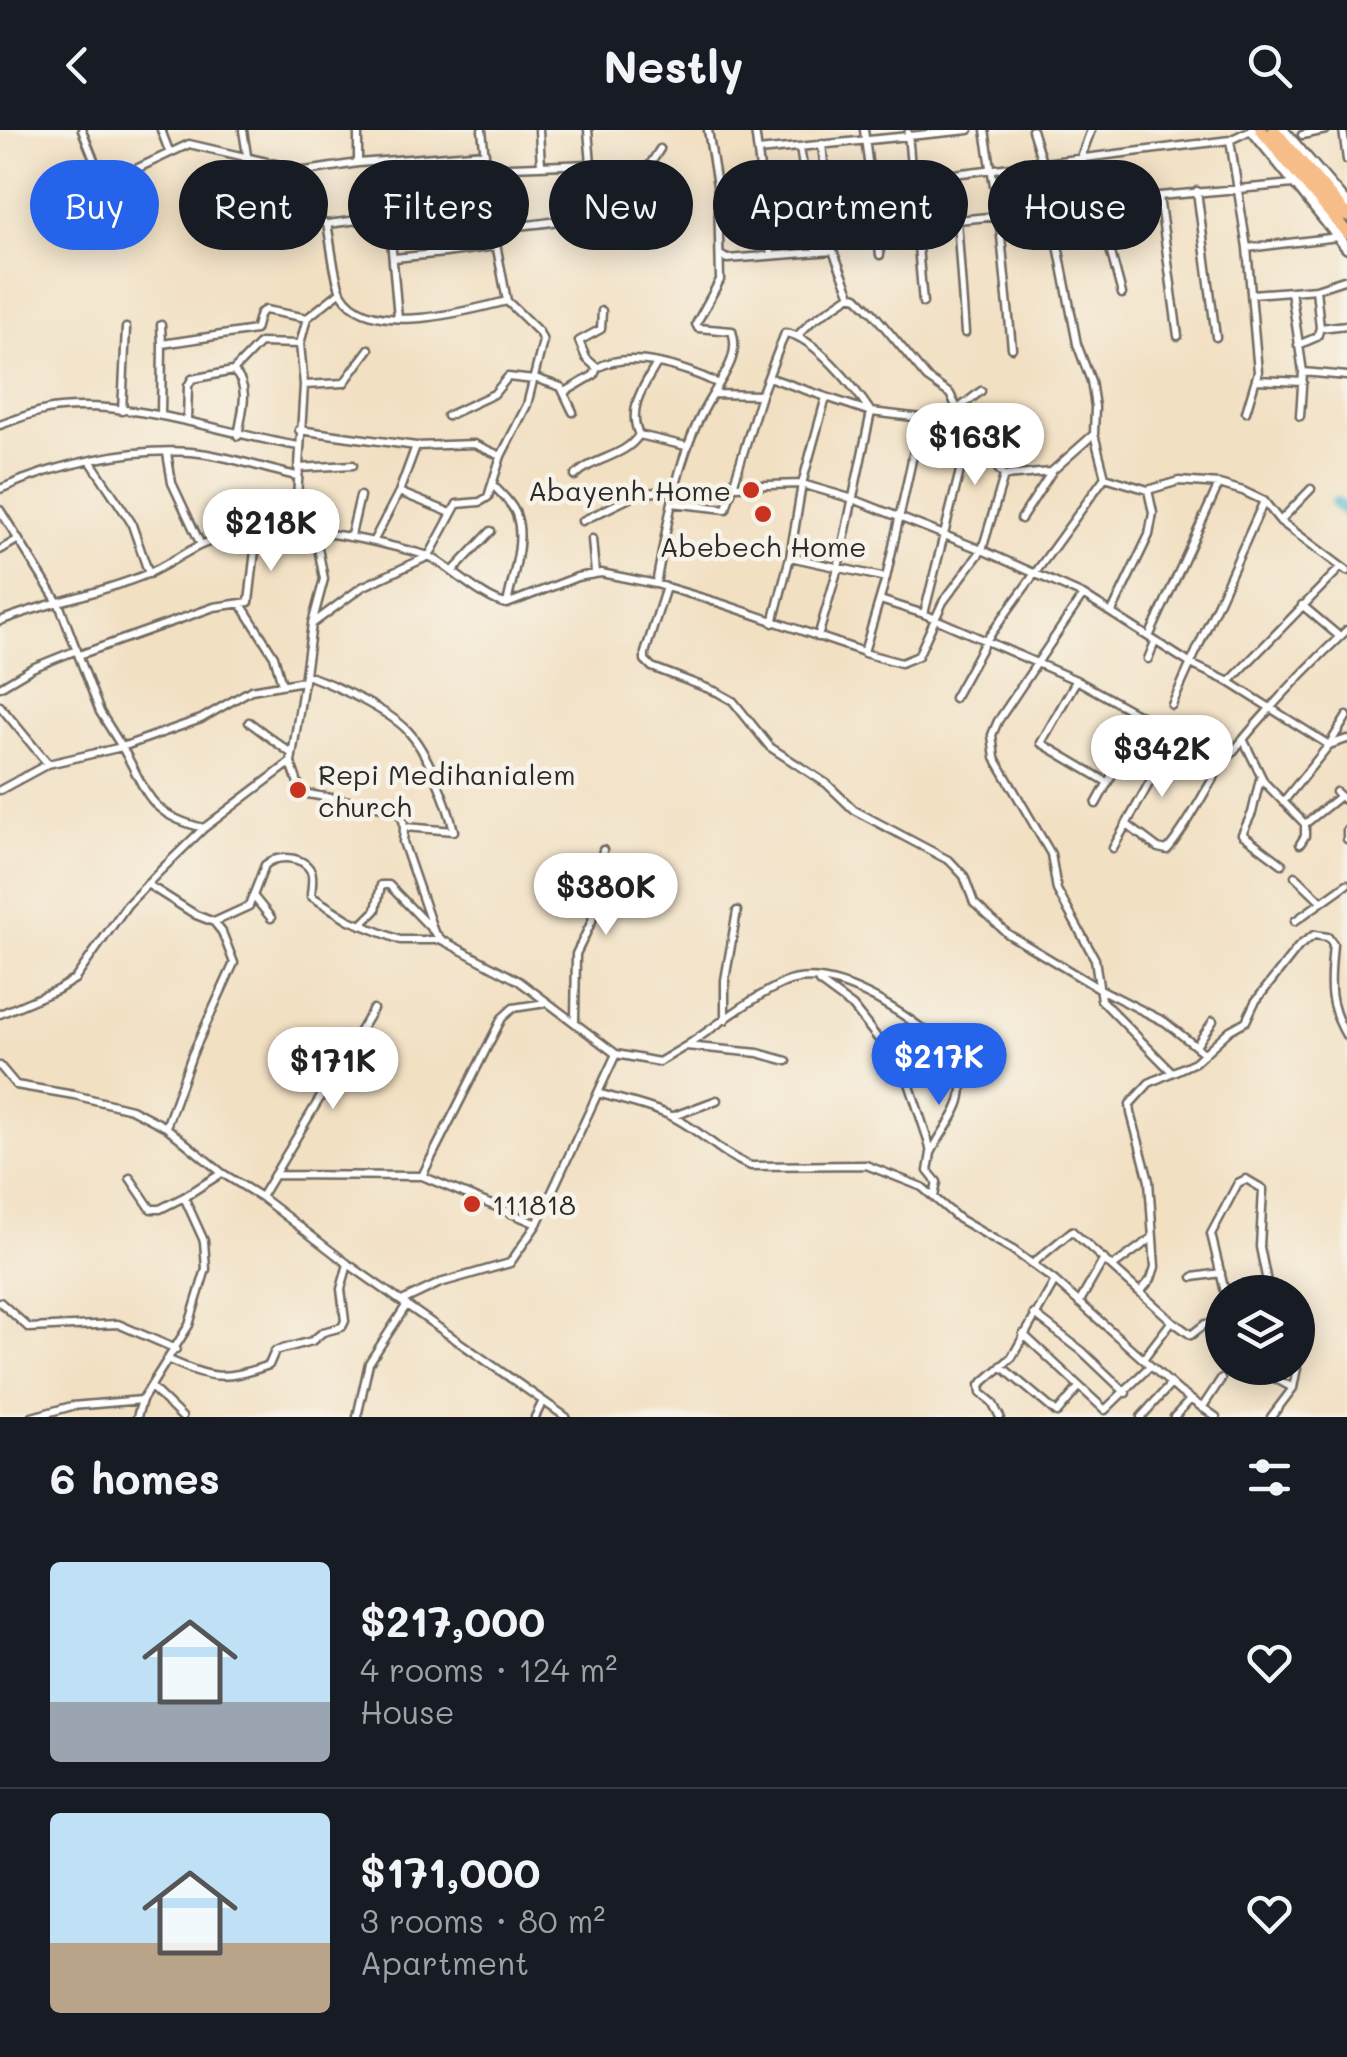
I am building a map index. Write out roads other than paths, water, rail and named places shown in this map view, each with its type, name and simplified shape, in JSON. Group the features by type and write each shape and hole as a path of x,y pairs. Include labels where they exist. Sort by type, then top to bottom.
{"highway":[{"path":"1261,130 1342,235"},
{"path":"1274,130 1347,216"}],"street":[{"path":"82,130 94,160"},
{"path":"160,130 169,151"},
{"path":"243,130 247,155"},
{"path":"358,130 358,160"},
{"path":"482,130 486,160"},
{"path":"539,130 541,166"},
{"path":"588,130 591,160"},
{"path":"656,584 686,446 698,418 732,364 734,334 698,328 696,321 720,280 722,256 718,192 708,130"},
{"path":"755,130 771,255"},
{"path":"758,150 822,144 865,134 969,130"},
{"path":"986,130 991,160"},
{"path":"1032,130 1041,160"},
{"path":"1082,160 1091,130"},
{"path":"1058,160 1230,140 1251,130 1342,235 1347,248"},
{"path":"1283,130 1300,136 1326,130"},
{"path":"1342,130 1347,160"},
{"path":"865,134 880,254"},
{"path":"908,134 911,160"},
{"path":"1300,136 1347,205"},
{"path":"1230,140 1252,294 1257,380 1246,412"},
{"path":"152,160 196,144 260,160"},
{"path":"822,144 833,251 852,295"},
{"path":"800,147 816,252"},
{"path":"653,160 660,149"},
{"path":"405,160 485,154"},
{"path":"529,166 549,166"},
{"path":"1162,196 1295,184"},
{"path":"1197,191 1216,338"},
{"path":"1162,218 1178,336"},
{"path":"348,221 328,224 340,292 354,307 372,316 398,318 469,311 507,301"},
{"path":"1247,248 1342,235"},
{"path":"393,250 398,318"},
{"path":"394,258 467,250"},
{"path":"312,624 362,587 429,556 460,502 484,500 493,485 501,456 527,404 542,336 507,301 497,250"},
{"path":"919,250 923,303"},
{"path":"959,250 965,332"},
{"path":"1002,250 1012,348"},
{"path":"954,698 985,642 1105,477 1094,434 1091,381 1077,344 1059,250"},
{"path":"1110,250 1122,294"},
{"path":"722,256 727,259 833,251"},
{"path":"1252,294 1316,289 1347,279"},
{"path":"1298,345 1320,335 1316,289"},
{"path":"295,531 304,385 300,344 307,318 340,292"},
{"path":"1292,292 1303,372 1300,416"},
{"path":"797,336 812,321 852,295 857,296 927,378 950,394 970,434 1004,476"},
{"path":"162,344 255,330 264,310 307,318"},
{"path":"597,368 586,358 579,342 600,329 602,311"},
{"path":"160,416 161,324"},
{"path":"1320,328 1347,325"},
{"path":"122,410 126,328"},
{"path":"672,502 724,511 783,334 797,336 840,372 872,412"},
{"path":"187,421 188,386 192,379 233,371 260,343 300,344"},
{"path":"304,385 344,382 369,349"},
{"path":"565,392 594,376 597,368 618,359 701,375 719,384"},
{"path":"638,436 635,407 656,365"},
{"path":"233,371 241,377 244,394 238,436"},
{"path":"1303,372 1347,376"},
{"path":"447,416 494,394 508,377 556,384 565,392 573,412"},
{"path":"768,377 872,412 965,422"},
{"path":"1257,380 1303,382"},
{"path":"958,409 980,391"},
{"path":"713,394 761,395"},
{"path":"774,623 802,484 826,397"},
{"path":"0,425 58,408 122,410 298,446"},
{"path":"818,638 838,568 872,412"},
{"path":"864,652 886,578 921,419"},
{"path":"299,430 416,446 474,444 501,456"},
{"path":"924,614 970,434"},
{"path":"1021,518 1052,472 1094,434"},
{"path":"638,436 686,446"},
{"path":"575,476 589,465 628,448 638,436"},
{"path":"374,540 399,492 416,446"},
{"path":"167,452 172,483 201,544"},
{"path":"0,489 37,473 167,452 194,452 297,472 353,464"},
{"path":"91,462 130,522 148,574"},
{"path":"1004,476 1052,472"},
{"path":"0,621 148,574 201,544 227,536 295,531 351,535 429,556 486,596 507,604 576,576 595,573 656,584 896,663 918,656 943,602 982,550 1004,476"},
{"path":"1105,477 1148,490 1179,482 1219,484 1264,502 1280,521 1344,569 1302,605 1229,682"},
{"path":"734,486 802,484 854,499 944,534 1083,595 1328,745 1347,739"},
{"path":"1148,659 1152,639 1219,484"},
{"path":"493,485 515,511 518,522 519,538 507,604"},
{"path":"1280,521 1311,489"},
{"path":"582,521 638,494 674,490"},
{"path":"1112,612 1153,523 1148,490"},
{"path":"399,492 451,513"},
{"path":"351,535 360,496"},
{"path":"1172,704 1264,502"},
{"path":"0,510 59,604 100,712 155,806 172,820 204,828"},
{"path":"454,570 491,531"},
{"path":"315,532 324,579 312,624 292,758 299,786 308,794 394,809 401,815 404,842 434,934"},
{"path":"0,687 32,668 214,608 250,600 257,533"},
{"path":"592,539 595,573"},
{"path":"0,550 17,540"},
{"path":"790,556 886,578"},
{"path":"666,587 645,653 652,668 717,692 733,702 770,747 827,784 854,810 950,861 964,876 974,903 991,921 1098,988 1164,1022 1204,1053"},
{"path":"1083,595 998,721 992,744 1002,775 1050,854 1057,890 1096,959 1098,988 1104,1004 1172,1072"},
{"path":"880,600 924,614 1076,680 1224,762"},
{"path":"240,604 274,656 282,684"},
{"path":"1126,824 1158,848 1167,850 1224,762 1344,633 1302,605"},
{"path":"0,790 48,764 122,747 202,719 251,690 304,678 327,681 407,729 444,800 454,831 405,827"},
{"path":"1076,680 1041,743 1107,782"},
{"path":"0,706 48,764"},
{"path":"1283,802 1347,716"},
{"path":"1096,804 1144,717"},
{"path":"249,722 292,758"},
{"path":"1113,848 1176,734"},
{"path":"1244,741 1260,777 1305,824 1300,844"},
{"path":"0,1014 58,990 74,979 113,923 147,884 204,828 292,758"},
{"path":"1260,777 1252,813 1242,834 1282,864"},
{"path":"1305,824 1341,796"},
{"path":"1347,830 1347,839"},
{"path":"575,1022 576,954 592,921 603,850"},
{"path":"214,922 244,910 254,897 265,865 275,858 289,858 312,872 313,899 361,924 409,942 442,940"},
{"path":"1295,876 1320,900"},
{"path":"147,884 214,922 234,963 192,1055 166,1127"},
{"path":"361,924 376,910 380,888 386,884 402,896 434,934 459,952 518,980 616,1054 659,1062 783,984 796,980 858,987 961,1062 961,1106 952,1124 939,1134 931,1153 928,1171 937,1182 934,1197"},
{"path":"1295,921 1347,884"},
{"path":"254,897 271,918"},
{"path":"725,1021 725,980 737,911"},
{"path":"1140,1292 1154,1274 1149,1181 1130,1104 1149,1083 1195,1062 1246,1021 1255,1002 1299,946 1321,934 1334,944 1329,985 1347,1037"},
{"path":"818,981 853,1007 906,1074 931,1153"},
{"path":"422,1176 502,1018 513,1008 546,1003"},
{"path":"261,1197 374,1009"},
{"path":"1196,1046 1213,1022"},
{"path":"686,1046 758,1053 787,1061"},
{"path":"357,1417 369,1363 404,1303 440,1283 510,1263 536,1224 616,1054"},
{"path":"0,1066 16,1085 74,1094 131,1109 166,1127 222,1173 566,1417"},
{"path":"598,1093 672,1117 751,1166 866,1166 922,1188 959,1219 1055,1280 1171,1384 1215,1417"},
{"path":"672,1117 717,1100"},
{"path":"130,1178 151,1209 160,1209 222,1173"},
{"path":"274,1175 422,1176 536,1224"},
{"path":"1193,1277 1221,1274 1211,1234 1238,1183 1251,1180 1264,1192 1260,1247 1265,1275"},
{"path":"137,1417 142,1400 176,1349 200,1296 206,1268 204,1240 184,1198"},
{"path":"1032,1264 1070,1232 1191,1335 1205,1326"},
{"path":"1112,1267 1152,1238"},
{"path":"1079,1303 1104,1259"},
{"path":"169,1360 208,1376 245,1374 269,1366 275,1351 312,1342 323,1332 342,1327 345,1321 341,1289 348,1264"},
{"path":"1000,1417 980,1387 1012,1357 1055,1280"},
{"path":"0,1302 29,1328 118,1324 176,1349"},
{"path":"1034,1314 1082,1351 1126,1393"},
{"path":"1022,1334 1106,1410 1126,1393 1172,1321"},
{"path":"1001,1366 1059,1415 1079,1387"},
{"path":"1141,1417 1171,1384"},
{"path":"1202,1408 1217,1385"},
{"path":"1287,1385 1292,1388"},
{"path":"1271,1417 1293,1385"},
{"path":"152,1388 182,1417"},
{"path":"32,1417 72,1406 142,1400"},
{"path":"1174,1417 1190,1400"},
{"path":"535,1417 544,1401"}],"waterway":[{"path":"1336,503 1347,512"}],"place":[{"name":"Abayenh Home","path":"751,490"},
{"name":"Abebech Home","path":"763,514"},
{"name":"Repi Medihanialem church","path":"298,790"},
{"name":"111818","path":"472,1204"}]}
